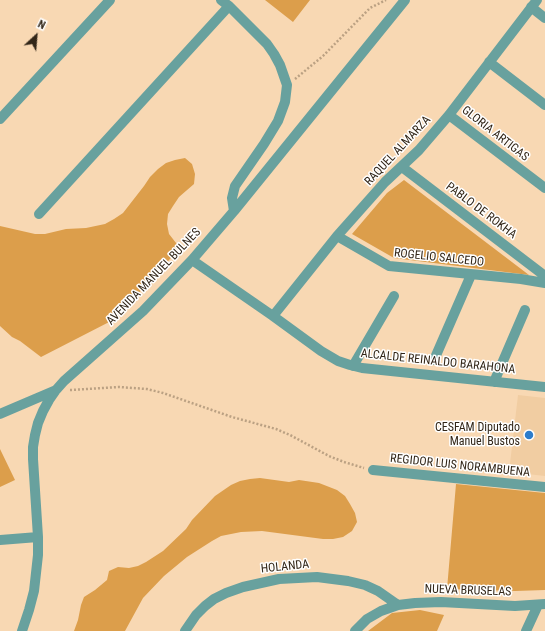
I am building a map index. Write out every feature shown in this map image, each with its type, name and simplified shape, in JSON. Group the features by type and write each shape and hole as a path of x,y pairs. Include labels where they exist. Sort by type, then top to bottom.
{"street":[{"path":"0,119 110,0"},
{"name":"AVENIDA MANUEL BULNES","path":"22,631 30,610 34,591 38,555 33,447 38,423 46,406 56,390 64,381 142,311 192,260 234,211 405,0"},
{"path":"39,214 225,3 267,44 280,65 287,85 285,102 278,121 235,186 232,198 234,211"},
{"path":"534,4 545,18"},
{"name":"RAQUEL ALMARZA","path":"273,316 337,236 385,182 419,150 449,114 534,4"},
{"path":"489,62 545,106"},
{"name":"GLORIA ARTIGAS","path":"449,114 545,188"},
{"name":"PABLO DE ROKHA","path":"402,167 545,276"},
{"name":"ROGELIO SALCEDO","path":"337,236 389,266 545,283"},
{"name":"ALCALDE REINALDO BARAHONA","path":"192,260 338,361 353,366 370,369 545,387"},
{"path":"434,360 471,274"},
{"path":"353,366 394,296"},
{"path":"494,382 525,310"},
{"path":"0,414 56,390"},
{"name":"REGIDOR LUIS NORAMBUENA","path":"373,470 545,487"},
{"path":"0,540 38,537"},
{"name":"HOLANDA","path":"185,631 196,615 205,606 220,596 243,587 279,579 317,577 365,585 378,591 398,606"},
{"name":"NUEVA BRUSELAS","path":"355,631 374,615 381,611 398,606 427,602 515,606 542,604"},
{"name":"NUEVA BRUSELAS","path":"526,631 542,604"}],"path":[{"path":"287,85 323,56 370,8 386,0"},
{"path":"56,390 119,387 147,389 163,393 232,417 276,429 329,456 358,467 373,470"}],"shaded area":[{"path":"265,0 310,0 293,22"},
{"path":"185,158 192,164 195,174 194,184 179,197 168,214 167,224 169,234 180,248 115,319 41,357 20,341 12,337 0,326 0,226 35,234 45,234 66,229 86,228 105,224 123,213 150,177 158,169 166,163"},
{"path":"404,180 529,275 394,258 352,234 387,193"},
{"name":"CESFAM Diputado Manuel Bustos","path":"518,395 545,398 545,476 509,472"},
{"path":"0,449 15,480 0,487"},
{"path":"260,478 289,482 299,480 319,483 337,490 345,496 350,504 355,513 357,522 352,531 343,537 333,539 262,531 241,532 221,536 187,557 164,576 143,598 125,631 74,631 84,597 107,580 109,571 118,567 129,568 138,566 146,562 163,551 186,529 192,520 215,496 231,485 240,481"},
{"path":"456,484 545,493 545,590 515,591 447,589"},
{"path":"420,610 444,615 437,631 368,631 392,613"}],"place":[{"name":"CESFAM Diputado Manuel Bustos","path":"529,435"}]}
